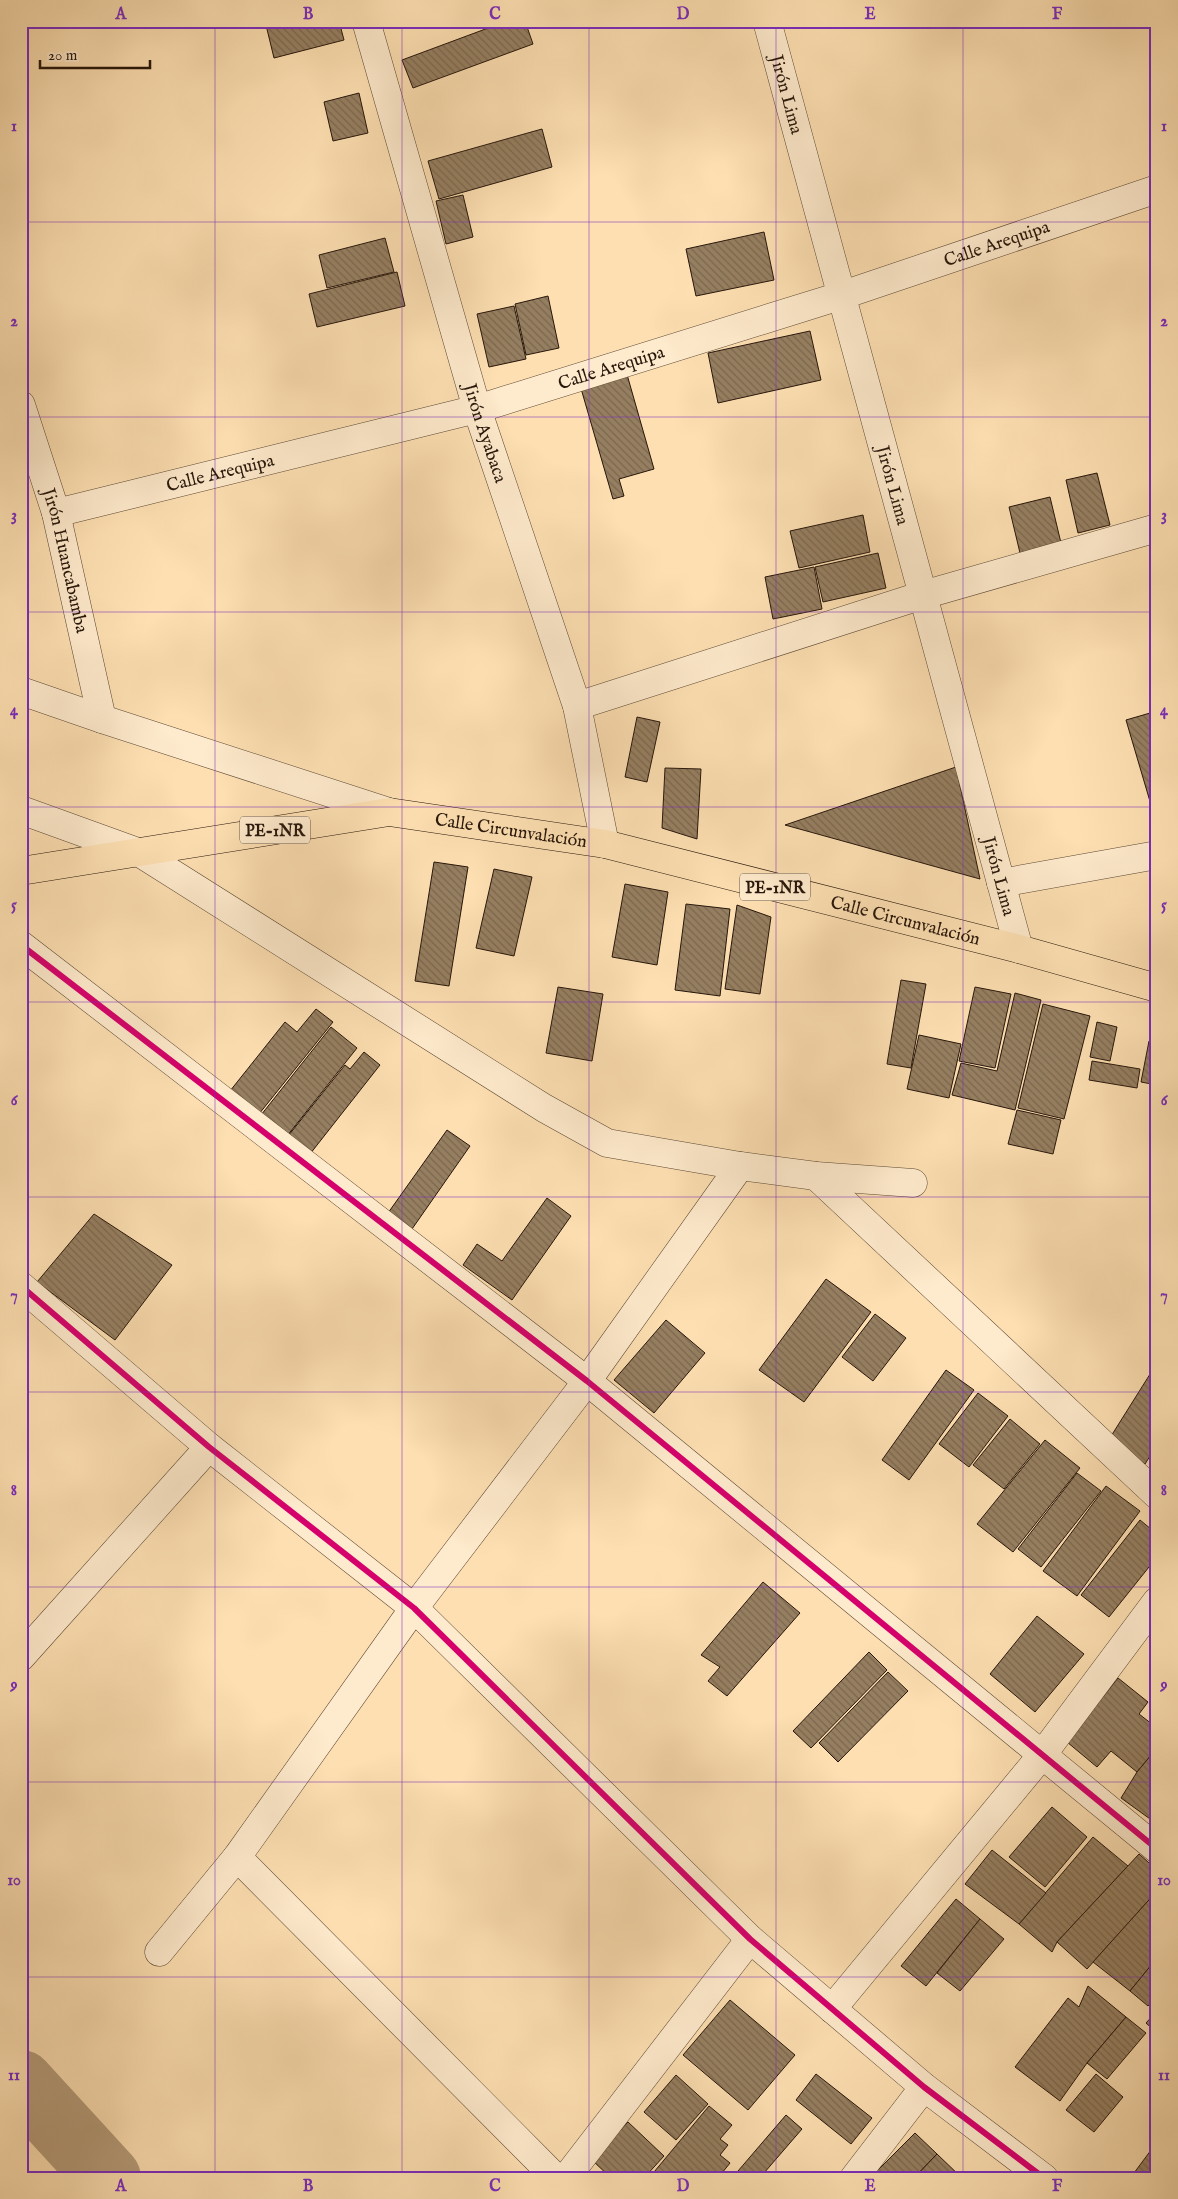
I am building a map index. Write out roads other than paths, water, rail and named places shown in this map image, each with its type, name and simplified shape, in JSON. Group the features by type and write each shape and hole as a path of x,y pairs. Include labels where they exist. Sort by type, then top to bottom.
{"main road":[{"name":"Calle Circunvalación","path":"388,812 605,844 1019,950 1157,988"},
{"name":"PE-1NR","path":"21,871 388,812"}],"street":[{"name":"Jirón Ayabaca","path":"366,21 477,409 577,706 605,844"},
{"name":"Jirón Lima","path":"767,21 840,296 1019,950"},
{"name":"Calle Arequipa","path":"56,513 477,409 840,296 1157,189"},
{"name":"Jirón Huancabamba","path":"21,406 56,513 102,719"},
{"path":"577,706 923,595 1157,528"},
{"path":"21,690 102,719 388,812"},
{"path":"21,810 151,850 544,1108 607,1142 740,1166 816,1176 913,1184"},
{"path":"1001,883 1157,855"},
{"path":"21,944 587,1381 1157,1849"},
{"path":"159,1952 237,1857 414,1608 587,1381 740,1166"},
{"path":"816,1176 1157,1495"},
{"path":"21,1286 210,1447 414,1608 750,1939 924,2087 1044,2178"},
{"path":"21,1658 210,1447"},
{"path":"832,2010 1042,1755 1157,1601"},
{"path":"237,1857 556,2178"},
{"path":"566,2178 750,1939"},
{"path":"854,2178 924,2087"}],"waterway":[{"path":"21,2083 108,2178"}]}
